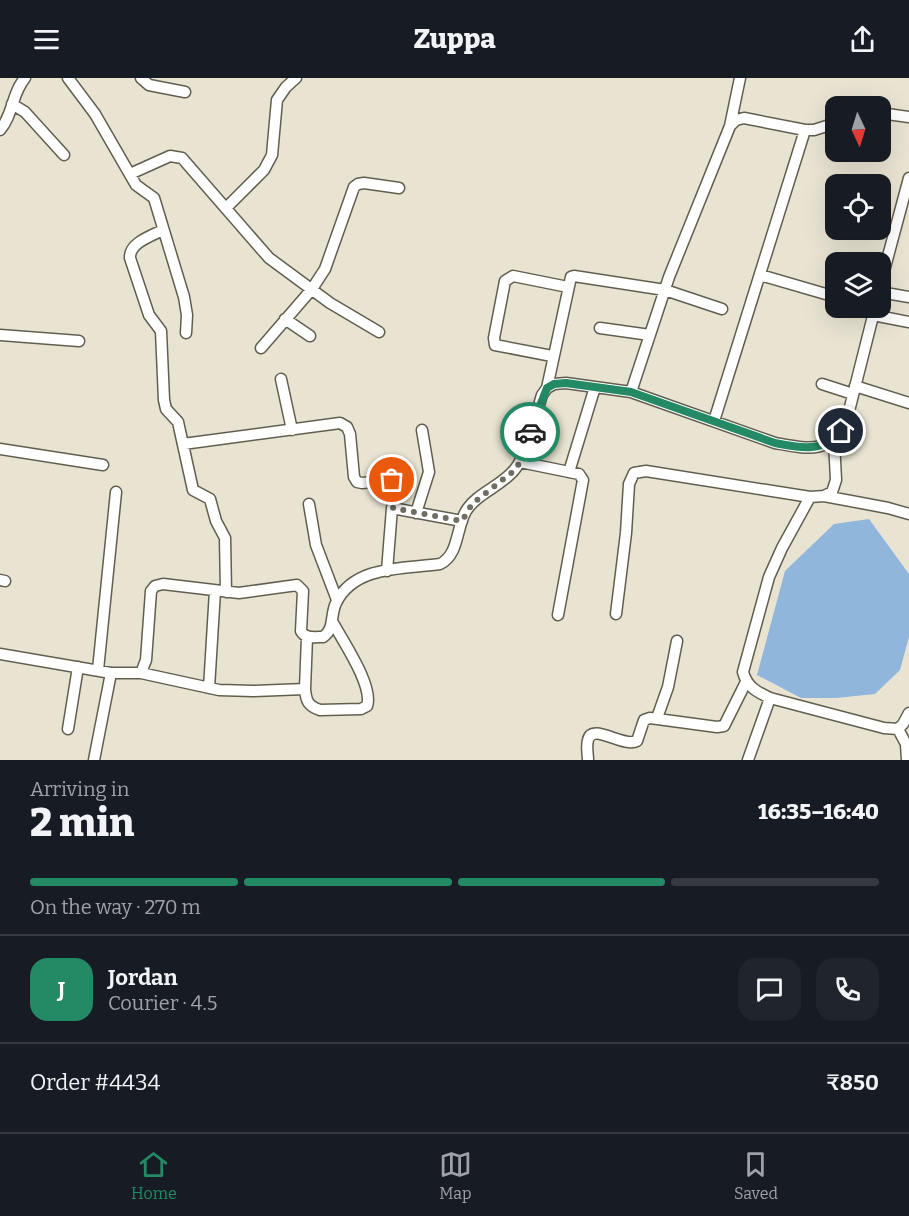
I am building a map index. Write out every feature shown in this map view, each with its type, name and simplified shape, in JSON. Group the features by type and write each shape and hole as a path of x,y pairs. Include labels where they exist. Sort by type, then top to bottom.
{"street":[{"path":"0,130 6,123 19,86 25,78"},
{"path":"68,78 95,114 140,190 154,198 184,297 187,315 186,333"},
{"path":"141,78 149,85 185,92"},
{"path":"226,208 269,163 272,155 277,100 285,87 296,78"},
{"path":"631,392 665,290 730,126 740,78"},
{"path":"12,104 25,112 64,155"},
{"path":"891,115 909,117"},
{"path":"730,126 736,120 744,118 805,130 825,126"},
{"path":"714,421 805,130"},
{"path":"130,174 170,156 178,156 261,250 345,312 379,332"},
{"path":"889,252 909,178"},
{"path":"261,348 312,289 325,269 354,187 364,183 399,188"},
{"path":"163,230 133,246 129,253 148,315 161,331 166,409 178,422 194,490 210,499 216,521 225,538 209,688"},
{"path":"760,275 825,294"},
{"path":"552,356 495,345 494,338 505,281 513,276 567,287"},
{"path":"550,386 552,356 571,277 665,290 722,309"},
{"path":"891,294 909,297"},
{"path":"891,316 909,322"},
{"path":"141,673 146,660 150,598 154,586 163,584 220,592 250,593 297,585 303,591 301,631 308,637 323,637 328,634 333,608 337,600 364,575 445,562 452,551 462,521 472,504 509,475 520,462 542,395 550,386 566,383 631,392 775,443 815,448 834,441 847,418 871,318"},
{"path":"285,319 310,336"},
{"path":"600,328 650,335"},
{"path":"0,335 79,341"},
{"path":"281,379 292,430"},
{"path":"822,384 909,403"},
{"path":"569,472 595,387"},
{"path":"183,444 340,423 347,427 350,434 354,477 357,482 392,480 397,482 387,571"},
{"path":"416,513 429,472 423,430"},
{"path":"824,496 832,492 836,480 834,441"},
{"path":"0,449 103,465"},
{"path":"520,462 579,474 583,480 558,615"},
{"path":"616,614 626,533 629,484 634,472 646,471 810,497 824,496 888,507 909,514"},
{"path":"98,670 116,492"},
{"path":"810,497 769,577 744,662 743,672 746,682 756,691 770,698 884,728 898,729 909,713"},
{"path":"309,504 316,544 337,600"},
{"path":"393,508 462,521"},
{"path":"308,637 305,689 309,706 320,710 362,709 368,706 369,694 366,685 332,621"},
{"path":"657,718 668,687 677,641"},
{"path":"0,654 111,672 141,673 209,688 235,691 305,689"},
{"path":"68,729 78,667"},
{"path":"94,760 111,672"},
{"path":"588,760 588,740 594,733 632,744 636,741 644,720 657,718 717,727 724,726 746,682"},
{"path":"748,760 770,698"},
{"path":"898,729 906,744 907,760"}],"water":[{"path":"869,519 909,574 909,637 900,670 875,694 836,698 801,698 757,675 785,571 834,524"}],"way so far":[{"path":"392,480 399,485 393,508 462,521 472,504 515,470 530,432"}],"route":[{"path":"530,432 542,395 547,388 554,384 566,383 645,396 775,443 815,448 834,441 841,431"}]}
